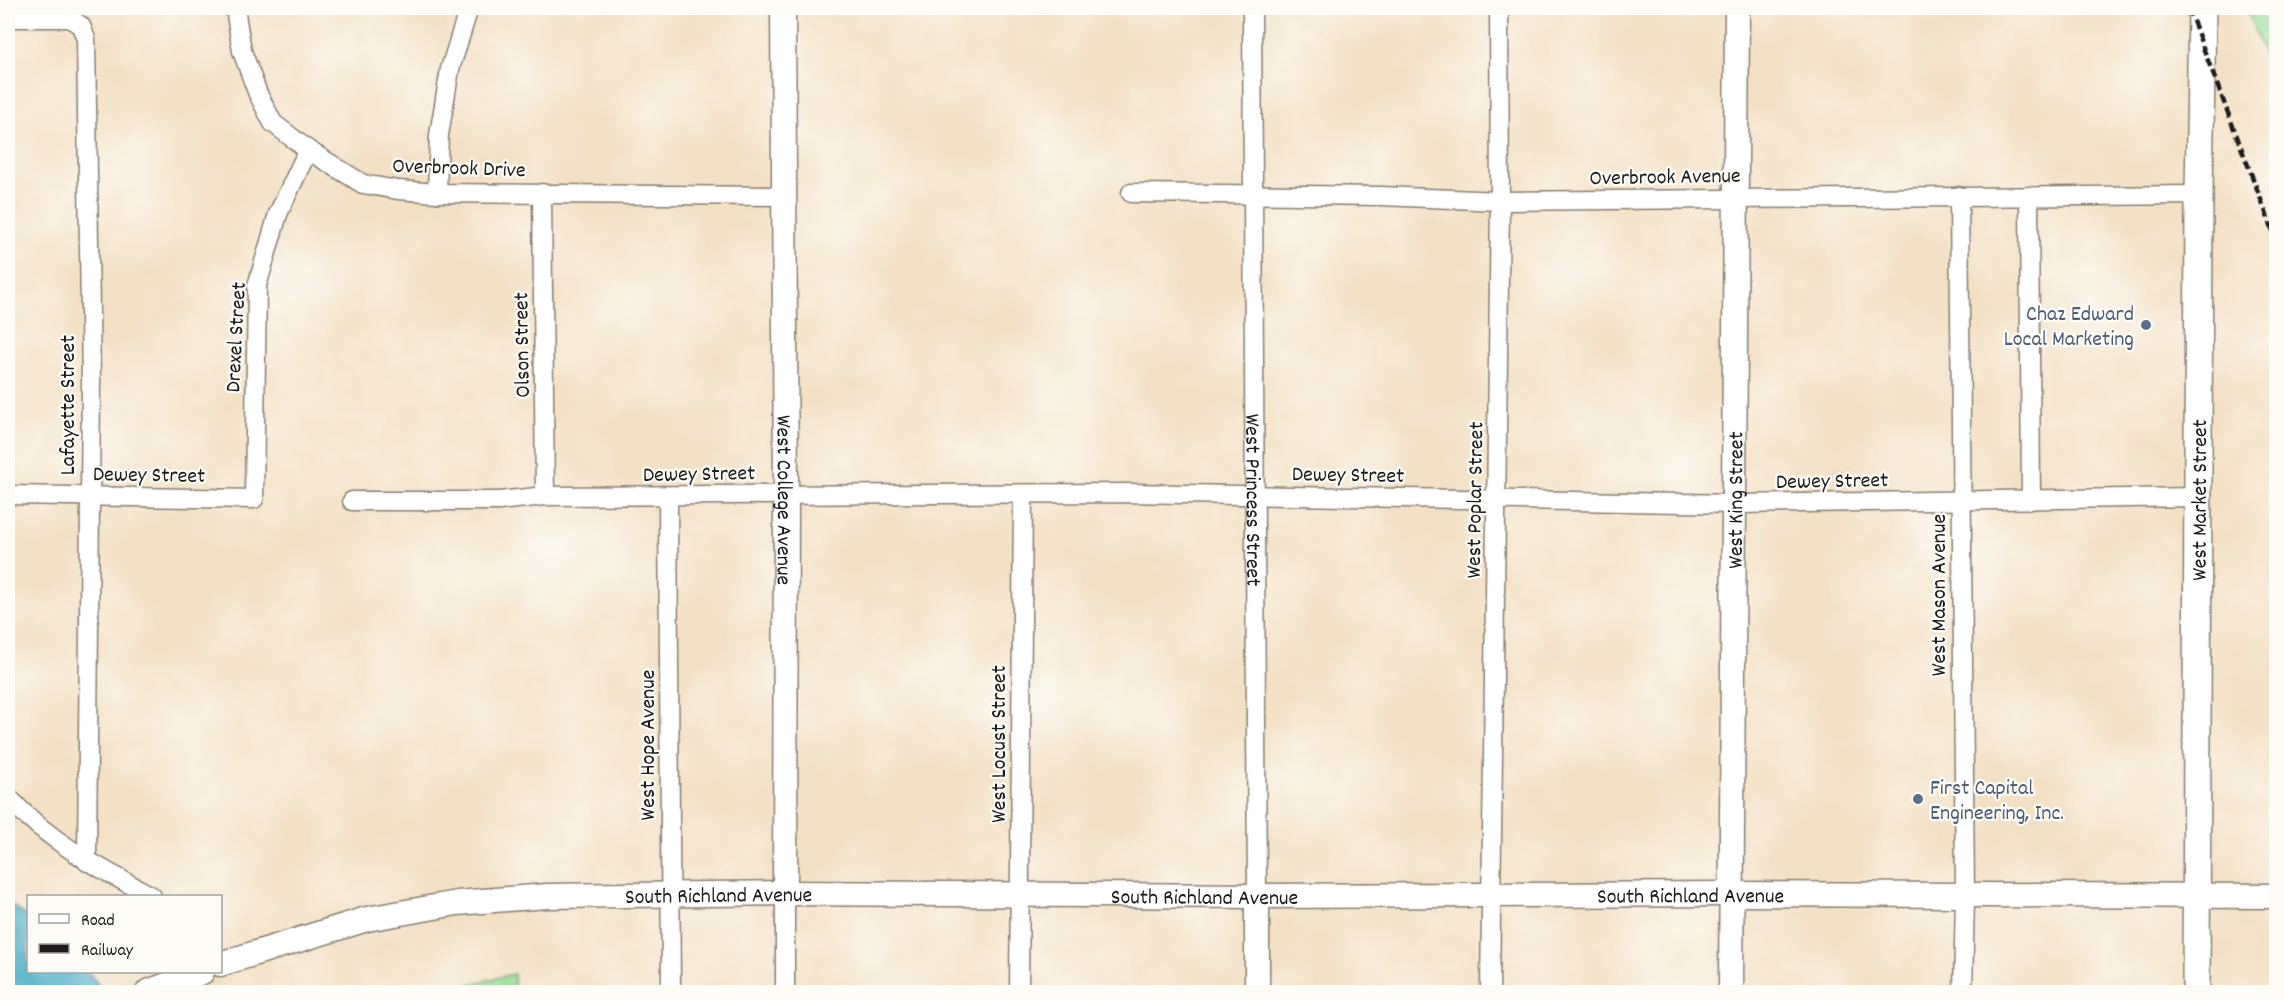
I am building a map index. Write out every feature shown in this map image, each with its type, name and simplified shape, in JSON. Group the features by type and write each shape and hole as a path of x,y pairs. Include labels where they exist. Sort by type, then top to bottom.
{"main road":[{"name":"West College Avenue","path":"783,8 786,494 785,893"},
{"name":"West King Street","path":"1731,993 1737,8"},
{"name":"West Market Street","path":"2196,993 2199,195 2202,8"},
{"name":"South Richland Avenue","path":"222,963 367,919 457,903 547,896 671,893 1257,896 1733,894 2277,896"},
{"name":"West Princess Street","path":"1257,896 1257,993"},
{"path":"150,992 199,973"}],"street":[{"name":"Overbrook Drive","path":"235,8 242,51 258,94 273,123 308,150 363,184 437,193 784,196"},
{"path":"437,193 439,135 450,69 469,8"},
{"name":"West Princess Street","path":"1252,8 1257,896"},
{"name":"West Poplar Street","path":"1490,993 1500,201 1499,8"},
{"name":"Lafayette Street","path":"8,18 70,18 81,26 86,39 90,256 87,862"},
{"name":"Drexel Street","path":"254,499 257,286 278,213 308,150"},
{"name":"Olson Street","path":"542,193 545,496"},
{"name":"Overbrook Avenue","path":"1131,193 1381,196 1500,201 2199,195"},
{"name":"West Mason Avenue","path":"1959,196 1965,895 1963,993"},
{"path":"2029,196 2031,500"},
{"name":"Dewey Street","path":"352,501 499,501 545,496 1129,493 1735,504 2198,497"},
{"name":"Dewey Street","path":"8,495 254,499"},
{"name":"West Locust Street","path":"1019,993 1023,495"},
{"name":"West Hope Avenue","path":"668,497 671,993"},
{"path":"8,797 27,819 87,862 148,895"},
{"name":"West College Avenue","path":"785,893 785,993"}],"green space":[{"path":"2246,8 2276,8 2276,85"},
{"path":"514,974 515,992 435,992"}],"water":[{"path":"8,902 27,916 27,973 89,973 105,992 8,992"}],"railway":[{"path":"2188,8 2276,239"}],"place":[{"name":"Chaz Edward Local Marketing","path":"2146,325"},
{"name":"First Capital Engineering, Inc.","path":"1918,799"}]}
